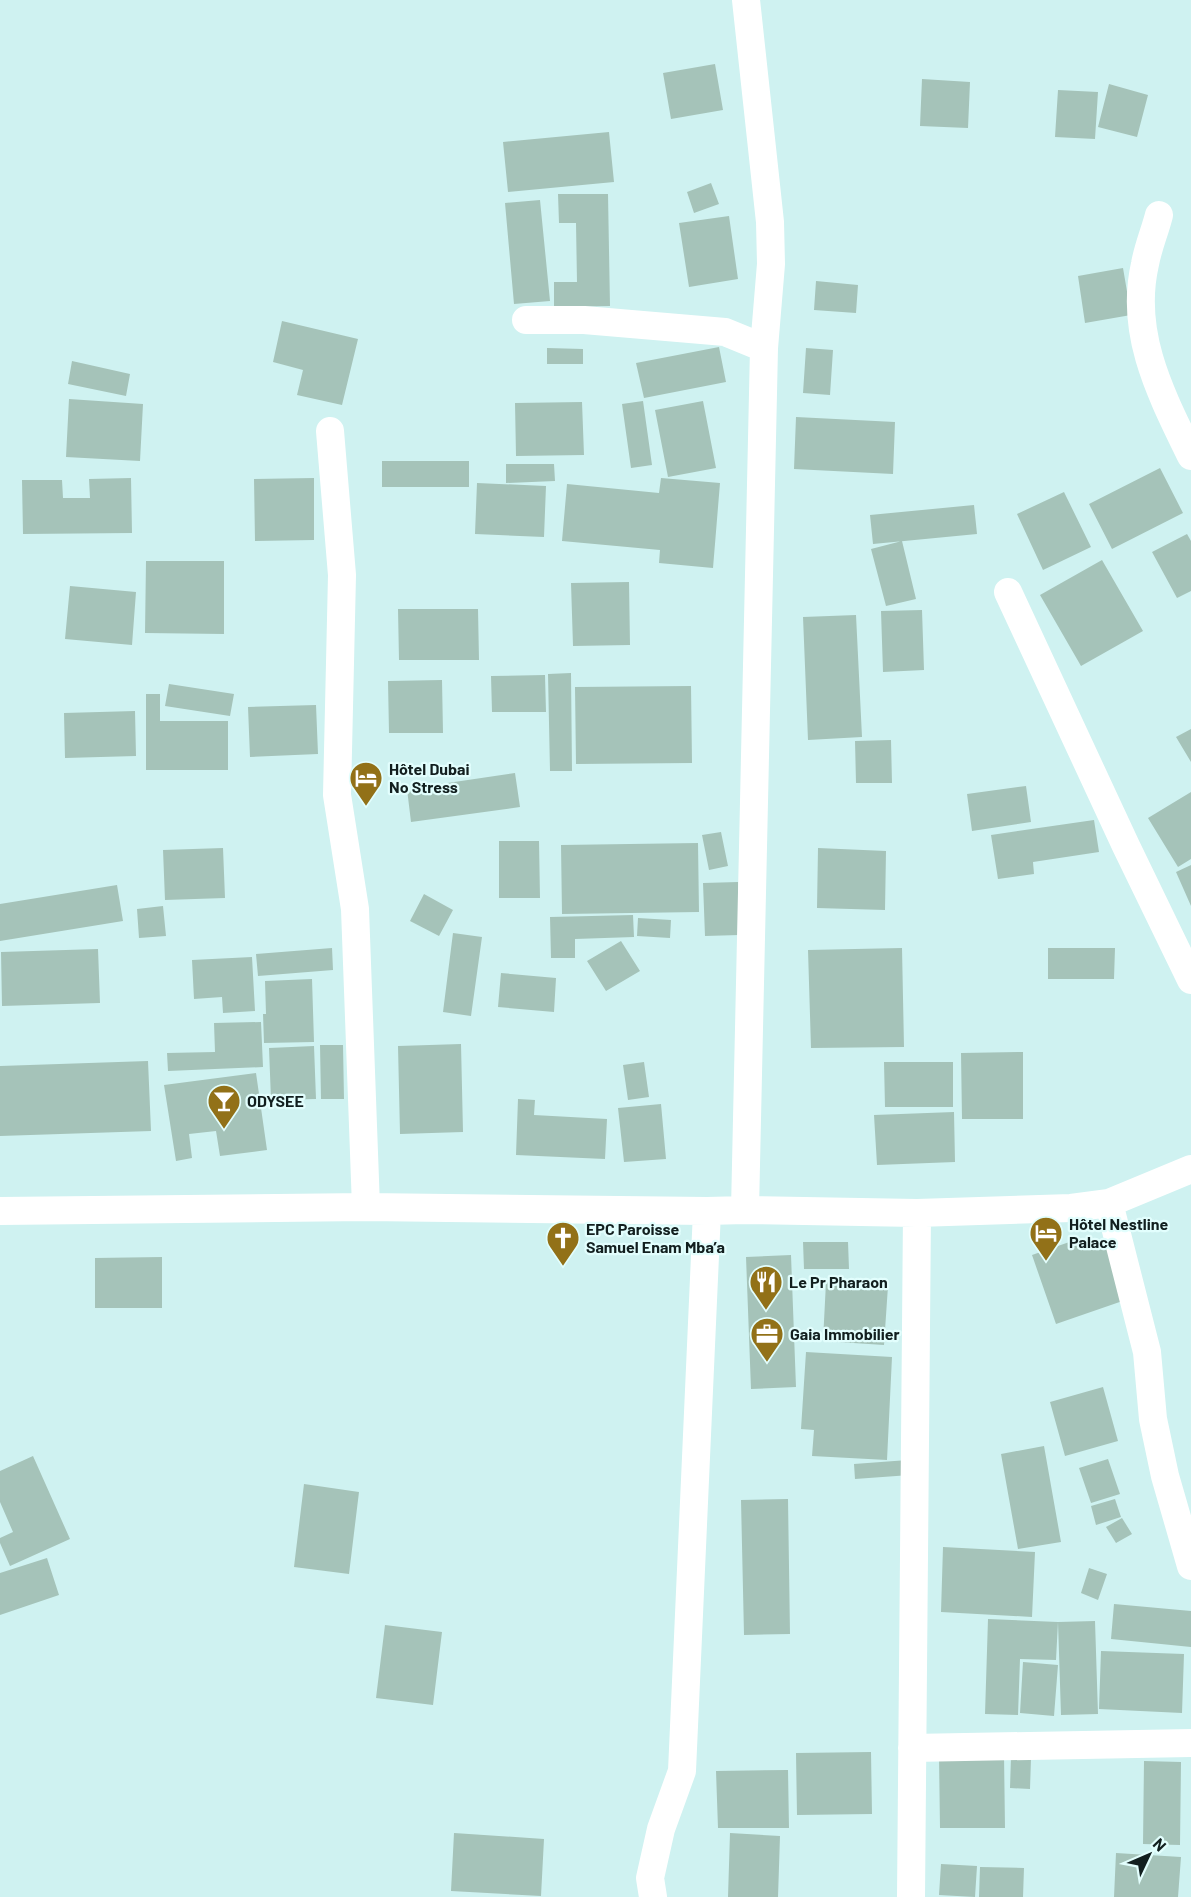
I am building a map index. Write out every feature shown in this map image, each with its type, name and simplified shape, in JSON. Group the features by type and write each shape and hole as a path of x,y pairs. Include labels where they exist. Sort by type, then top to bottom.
{"street":[{"path":"745,1210 764,348 771,264 770,222 746,0"},
{"path":"1159,215 1144,265 1140,313 1147,352 1159,391 1191,456"},
{"path":"526,320 584,320 725,332 764,348"},
{"path":"330,431 342,575 337,795 355,909 366,1208"},
{"path":"1008,592 1191,980"},
{"path":"0,1211 366,1208 917,1213 1071,1208 1109,1203 1191,1169"},
{"path":"1109,1203 1147,1352 1153,1419 1165,1476 1191,1566"},
{"path":"652,1897 650,1878 661,1829 682,1771 707,1211"},
{"path":"911,1897 917,1213"},
{"path":"912,1748 1191,1743"}],"building":[{"path":"715,64 723,110 671,119 663,73"},
{"path":"922,79 970,82 968,128 920,126"},
{"path":"1109,84 1148,95 1137,137 1098,127"},
{"path":"1058,90 1098,92 1095,139 1055,137"},
{"path":"609,132 614,182 508,192 503,142"},
{"path":"711,183 719,204 694,213 687,192"},
{"path":"558,194 608,194 610,306 554,307 554,282 577,282 576,223 559,223"},
{"path":"540,200 550,301 514,304 505,203"},
{"path":"729,216 738,279 689,287 679,223"},
{"path":"1123,268 1131,315 1085,323 1078,276"},
{"path":"816,281 858,285 856,313 814,310"},
{"path":"282,321 358,339 342,405 297,395 303,370 273,362"},
{"path":"719,347 726,382 644,398 636,363"},
{"path":"547,348 583,349 583,364 547,364"},
{"path":"806,348 833,350 830,395 803,393"},
{"path":"72,361 130,374 126,396 68,384"},
{"path":"69,399 143,404 140,461 66,457"},
{"path":"643,401 652,465 631,468 622,404"},
{"path":"703,401 716,468 668,477 655,410"},
{"path":"582,402 584,455 516,456 515,403"},
{"path":"796,417 895,422 893,474 794,469"},
{"path":"382,461 469,461 469,487 382,487"},
{"path":"506,464 554,464 555,481 506,483"},
{"path":"1160,468 1183,513 1112,549 1089,504"},
{"path":"131,478 132,533 23,534 22,480 62,480 63,498 90,498 89,479"},
{"path":"314,478 314,540 255,541 254,479"},
{"path":"661,478 720,483 713,568 659,563 660,550 562,541 567,484 659,493"},
{"path":"477,483 546,486 544,537 475,534"},
{"path":"1064,492 1091,547 1043,570 1017,514"},
{"path":"974,505 977,534 873,544 870,515"},
{"path":"1187,534 1191,541 1191,591 1177,598 1152,552"},
{"path":"902,541 916,599 886,606 871,549"},
{"path":"1102,560 1143,631 1081,666 1040,595"},
{"path":"146,561 224,561 224,634 145,633"},
{"path":"629,582 630,645 573,646 571,583"},
{"path":"70,586 136,592 132,645 65,639"},
{"path":"398,609 478,609 479,660 399,660"},
{"path":"922,610 924,670 883,672 881,611"},
{"path":"856,615 862,737 808,740 803,617"},
{"path":"571,673 572,771 550,771 548,674"},
{"path":"545,675 546,712 492,712 491,676"},
{"path":"442,680 443,733 389,733 388,681"},
{"path":"169,684 234,694 230,716 165,706"},
{"path":"691,686 692,763 576,764 575,687"},
{"path":"146,694 160,694 160,721 228,721 228,770 146,770"},
{"path":"316,705 318,754 250,757 248,707"},
{"path":"135,711 136,756 65,758 64,713"},
{"path":"1191,729 1191,762 1176,737"},
{"path":"891,740 892,783 856,783 855,741"},
{"path":"515,773 520,807 411,822 407,789"},
{"path":"1026,786 1031,822 972,831 967,794"},
{"path":"1191,792 1191,859 1178,867 1148,818"},
{"path":"1094,820 1099,852 1033,862 1034,874 998,879 991,835"},
{"path":"721,832 728,866 709,870 702,835"},
{"path":"499,841 539,841 540,898 499,898"},
{"path":"698,843 699,912 562,914 561,845"},
{"path":"223,848 225,898 165,900 163,850"},
{"path":"818,848 886,851 885,910 817,908"},
{"path":"1191,865 1191,906 1176,872"},
{"path":"738,882 739,935 705,936 703,883"},
{"path":"117,885 123,921 0,941 0,904"},
{"path":"424,894 453,910 439,936 410,921"},
{"path":"163,906 166,936 139,938 137,909"},
{"path":"633,915 634,937 575,939 575,958 551,958 550,917"},
{"path":"638,918 671,920 670,938 637,936"},
{"path":"453,933 482,937 471,1016 443,1012"},
{"path":"621,941 640,971 606,991 587,961"},
{"path":"332,948 333,970 258,976 256,954"},
{"path":"902,948 904,1047 811,1048 808,950"},
{"path":"1048,948 1115,948 1114,979 1048,979"},
{"path":"98,949 100,1003 2,1006 1,952"},
{"path":"252,957 255,1011 223,1013 222,997 194,999 192,960"},
{"path":"501,973 556,978 554,1012 498,1007"},
{"path":"312,979 314,1042 264,1043 265,981"},
{"path":"261,1022 263,1067 168,1071 167,1053 215,1052 214,1023"},
{"path":"461,1044 463,1132 400,1134 398,1046"},
{"path":"320,1045 343,1045 344,1099 321,1099"},
{"path":"314,1046 316,1099 271,1100 269,1048"},
{"path":"1023,1052 1023,1119 962,1119 961,1053"},
{"path":"148,1061 151,1131 0,1136 0,1066"},
{"path":"644,1062 649,1097 628,1100 623,1065"},
{"path":"884,1062 953,1062 953,1107 885,1107"},
{"path":"256,1073 267,1150 220,1156 216,1131 189,1134 192,1158 176,1161 164,1085"},
{"path":"518,1099 535,1100 534,1115 607,1119 605,1159 516,1155"},
{"path":"661,1104 666,1159 624,1162 618,1108"},
{"path":"954,1112 955,1162 877,1165 874,1115"},
{"path":"1116,1236 1137,1296 1056,1324 1032,1255 1078,1239 1081,1248"},
{"path":"803,1242 848,1242 849,1269 804,1269"},
{"path":"791,1255 796,1387 751,1389 746,1257"},
{"path":"162,1257 162,1308 95,1308 95,1258"},
{"path":"826,1282 888,1286 884,1345 823,1341"},
{"path":"806,1352 892,1357 887,1460 812,1456 814,1430 801,1429"},
{"path":"1103,1387 1118,1441 1065,1456 1050,1402"},
{"path":"1044,1446 1061,1542 1018,1549 1001,1454"},
{"path":"33,1456 70,1539 10,1566 0,1543 0,1538 13,1532 0,1502 0,1471"},
{"path":"1108,1459 1120,1494 1091,1503 1079,1468"},
{"path":"908,1460 910,1475 855,1479 854,1464"},
{"path":"304,1484 359,1492 349,1574 294,1567"},
{"path":"788,1499 790,1634 744,1635 741,1500"},
{"path":"1115,1499 1121,1517 1096,1525 1091,1506"},
{"path":"1122,1518 1132,1534 1116,1543 1106,1527"},
{"path":"943,1547 1035,1552 1032,1617 941,1612"},
{"path":"47,1558 59,1595 0,1615 0,1573"},
{"path":"1089,1568 1107,1574 1098,1600 1081,1593"},
{"path":"1114,1604 1191,1611 1191,1647 1111,1639"},
{"path":"988,1619 1058,1622 1056,1660 1020,1659 1018,1715 985,1714"},
{"path":"1095,1621 1098,1714 1061,1715 1058,1622"},
{"path":"385,1625 442,1632 433,1705 376,1698"},
{"path":"1101,1651 1184,1654 1182,1713 1099,1709"},
{"path":"1023,1662 1058,1665 1054,1716 1020,1713"},
{"path":"871,1752 872,1814 797,1815 796,1753"},
{"path":"1004,1754 1005,1828 940,1828 939,1755"},
{"path":"1011,1757 1031,1758 1030,1789 1010,1788"},
{"path":"1144,1761 1181,1762 1180,1845 1143,1844"},
{"path":"788,1770 789,1828 718,1828 716,1771"},
{"path":"454,1833 544,1839 541,1896 451,1891"},
{"path":"730,1833 780,1836 778,1897 728,1897"},
{"path":"1116,1853 1181,1857 1178,1897 1114,1897"},
{"path":"941,1864 977,1866 975,1897 939,1895"},
{"path":"980,1867 1024,1868 1023,1897 979,1897"}],"place":[{"name":"Hôtel Dubai No Stress","path":"366,807"},
{"name":"ODYSEE","path":"224,1130"},
{"name":"Hôtel Nestline Palace","path":"1046,1262"},
{"name":"EPC Paroisse Samuel Enam Mba’a","path":"563,1267"},
{"name":"Le Pr Pharaon","path":"766,1311"},
{"name":"Gaia Immobilier","path":"767,1363"}]}
